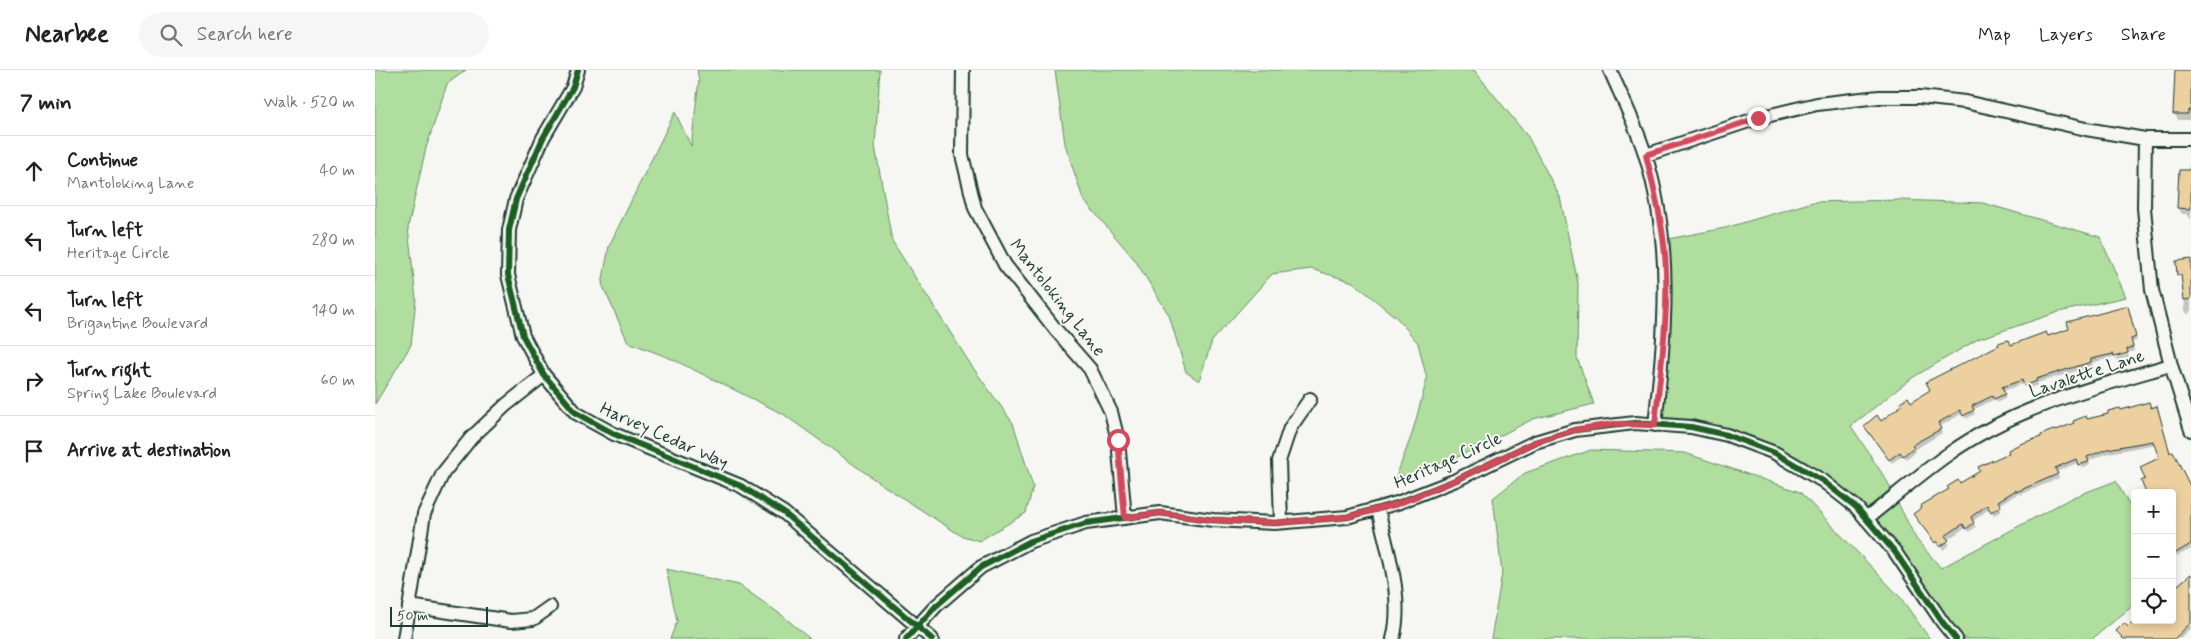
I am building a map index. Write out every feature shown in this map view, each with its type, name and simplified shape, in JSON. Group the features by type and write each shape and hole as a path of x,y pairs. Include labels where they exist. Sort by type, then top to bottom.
{"street":[{"name":"Harvey Cedar Way","path":"578,70 573,87 543,138 519,191 509,230 508,275 523,336 544,376 576,413 614,434 741,486 783,513 932,639"},
{"name":"Mantoloking Lane","path":"963,70 962,155 975,208 1005,265 1056,330 1090,369 1111,412 1118,440 1125,518"},
{"path":"1610,70 1646,155 1660,216 1666,272 1663,350 1655,425"},
{"path":"1646,155 1758,118 1817,104 1879,97 1920,97 1965,102 2086,129 2145,139 2191,139"},
{"path":"2145,139 2144,208 2152,290 2171,365 2191,430"},
{"name":"Lavalette Lane","path":"1866,519 1951,452 2002,423 2063,397 2171,365"},
{"path":"404,639 423,514 443,473 471,438 506,404 544,376"},
{"path":"1281,522 1279,461 1289,428 1310,400"},
{"name":"Heritage Circle","path":"906,639 936,606 981,567 1031,541 1086,523 1160,513 1213,520 1281,522 1347,517 1397,504 1456,480 1535,442 1575,430 1614,424 1691,427 1727,436 1775,453 1823,481 1856,507 1895,552 1956,639"},
{"path":"1378,509 1395,587 1396,627 1393,639"},
{"path":"409,606 511,621 533,619 550,606"}],"green space":[{"path":"375,70 466,70 447,84 426,148 408,227 416,299 411,345 375,404"},
{"path":"697,70 880,70 875,146 892,241 971,365 1013,423 1033,487 1026,513 979,541 960,535 878,482 783,414 672,359 628,342 602,284 609,246 675,112 691,146 699,80"},
{"path":"1055,70 1474,70 1528,137 1560,197 1578,283 1577,358 1594,404 1533,419 1460,456 1395,480 1412,434 1427,379 1418,343 1398,319 1353,282 1311,269 1272,274 1212,341 1199,381 1186,372 1169,315 1135,260 1083,199 1065,144"},
{"path":"1899,200 1983,203 2100,237 2126,297 2059,312 1978,339 1912,378 1851,426 1887,481 1916,539 1941,568 2073,497 2116,481 2131,509 2131,607 2092,639 1956,639 1895,552 1823,481 1727,435 1655,425 1663,240 1725,228 1813,202"},
{"path":"1591,450 1685,453 1800,492 1900,597 1930,639 1491,639 1502,573 1493,498 1525,473"},
{"path":"666,569 739,585 783,616 810,639 670,639 677,621"}],"building":[{"path":"2175,70 2191,70 2191,110 2188,110 2188,114 2173,114"},
{"path":"2179,170 2191,170 2191,209 2177,208"},
{"path":"2191,259 2191,299 2184,300 2181,275 2177,275 2176,261"},
{"path":"2128,306 2136,337 2131,339 2133,347 2127,349 2128,353 2114,357 2113,354 2091,359 2091,362 2036,379 2037,381 2024,386 2022,380 2002,387 2005,394 1994,399 1992,396 1972,406 1974,410 1963,416 1960,410 1938,423 1941,429 1912,445 1914,447 1903,456 1900,452 1889,460 1864,426 1877,415 1881,421 1902,405 1900,402 1908,397 1911,402 1930,390 1926,382 1999,345 1998,343 2009,340 2011,345 2046,332 2048,336 2069,329 2067,322"},
{"path":"2149,402 2151,408 2157,406 2170,453 2173,451 2191,488 2191,544 2176,553 2176,489 2144,489 2141,481 2145,479 2140,467 2159,458 2153,441 2107,449 2087,457 2089,462 2078,465 2076,459 2055,468 2058,474 2016,492 2016,490 1998,501 2001,506 1991,512 1987,505 1971,517 1974,523 1966,529 1963,524 1945,536 1949,540 1940,547 1913,514 1921,508 1920,506 1949,489 1947,487 1958,480 1960,483 1980,471 1978,467 2009,453 2008,450 2020,444 2074,423 2073,421 2086,416 2087,419 2108,414 2108,411 2120,408 2121,410"},
{"path":"2191,574 2191,623 2174,639 2124,639 2116,631 2124,623 2128,627 2131,624 2176,624 2176,587"}],"cycle path":[{"path":"578,70 573,87 543,138 516,199 509,230 508,275 523,336 544,375 576,413 614,434 741,486 784,513 932,639"},
{"path":"906,639 936,606 981,567 1031,541 1086,523 1160,513 1213,520 1275,523 1347,517 1397,503 1456,480 1535,442 1575,430 1635,423 1691,427 1727,435 1775,453 1823,481 1856,507 1895,552 1956,639"}],"route":[{"path":"1118,440 1125,518 1160,513 1213,520 1275,523 1347,517 1397,504 1456,480 1504,455 1535,442 1575,430 1614,424 1635,423 1655,425 1663,350 1666,272 1660,216 1646,155 1758,118"}]}
